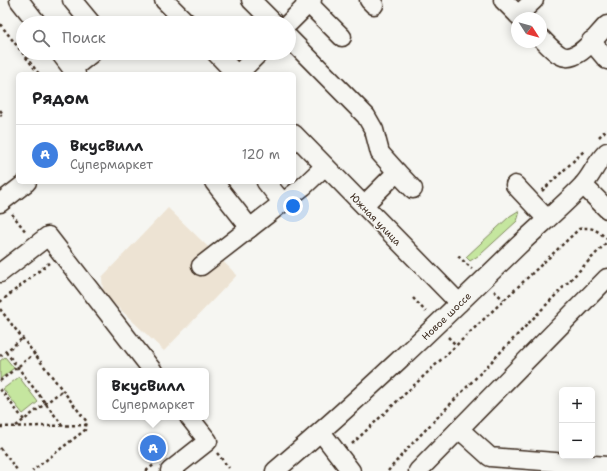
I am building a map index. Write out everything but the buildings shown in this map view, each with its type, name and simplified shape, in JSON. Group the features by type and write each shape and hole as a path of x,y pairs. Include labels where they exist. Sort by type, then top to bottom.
{"street":[{"path":"19,0 32,16"},
{"path":"72,0 85,16"},
{"path":"164,0 180,16"},
{"path":"251,0 267,16"},
{"path":"503,0 515,12"},
{"path":"524,12 534,0"},
{"path":"295,16 309,1 342,37"},
{"path":"547,44 556,52 566,57 578,54 607,25"},
{"path":"591,41 607,60"},
{"path":"296,45 366,116 374,130 380,152 413,189"},
{"path":"65,60 74,71 85,60"},
{"path":"223,60 235,72"},
{"path":"239,72 252,60"},
{"name":"Южная улица","path":"296,136 459,303"},
{"name":"Новое шоссе","path":"275,471 321,432 459,303 546,218 583,185 599,160 602,146"},
{"path":"201,266 283,202 325,166"},
{"path":"364,205 397,172"},
{"path":"0,203 24,184"},
{"path":"216,184 250,228"},
{"path":"268,184 283,202"},
{"path":"516,184 546,218"},
{"path":"583,185 607,208"},
{"path":"0,273 48,236 151,368"},
{"path":"418,471 607,278"},
{"path":"164,466 208,441 191,420"},
{"path":"459,429 490,457 607,466"},
{"path":"321,432 351,471"}],"path":[{"path":"0,24 16,45"},
{"path":"28,60 37,72"},
{"path":"0,110 3,114 0,116"},
{"path":"602,146 607,129"},
{"path":"531,202 591,145"},
{"path":"339,456 579,229 588,227 594,228 607,238"},
{"path":"388,471 401,455 607,242"},
{"path":"0,302 50,263 54,269"},
{"path":"0,309 86,420 87,425 85,430 32,471"},
{"path":"0,356 23,338"},
{"path":"6,352 63,426"},
{"path":"0,381 35,353"},
{"path":"0,389 24,420"},
{"path":"15,427 63,390"},
{"path":"0,427 87,425"},
{"path":"0,448 18,471"},
{"path":"146,471 164,466"}],"shaded area":[{"path":"168,208 237,275 164,351 103,293 102,277"}],"green space":[{"path":"518,211 519,215 517,221 481,254 470,261 466,257 510,216"},
{"path":"5,357 14,368 0,379 0,361"},
{"path":"19,377 38,402 23,414 3,389"}],"place":[{"name":"ВкусВилл","path":"153,448"}]}
